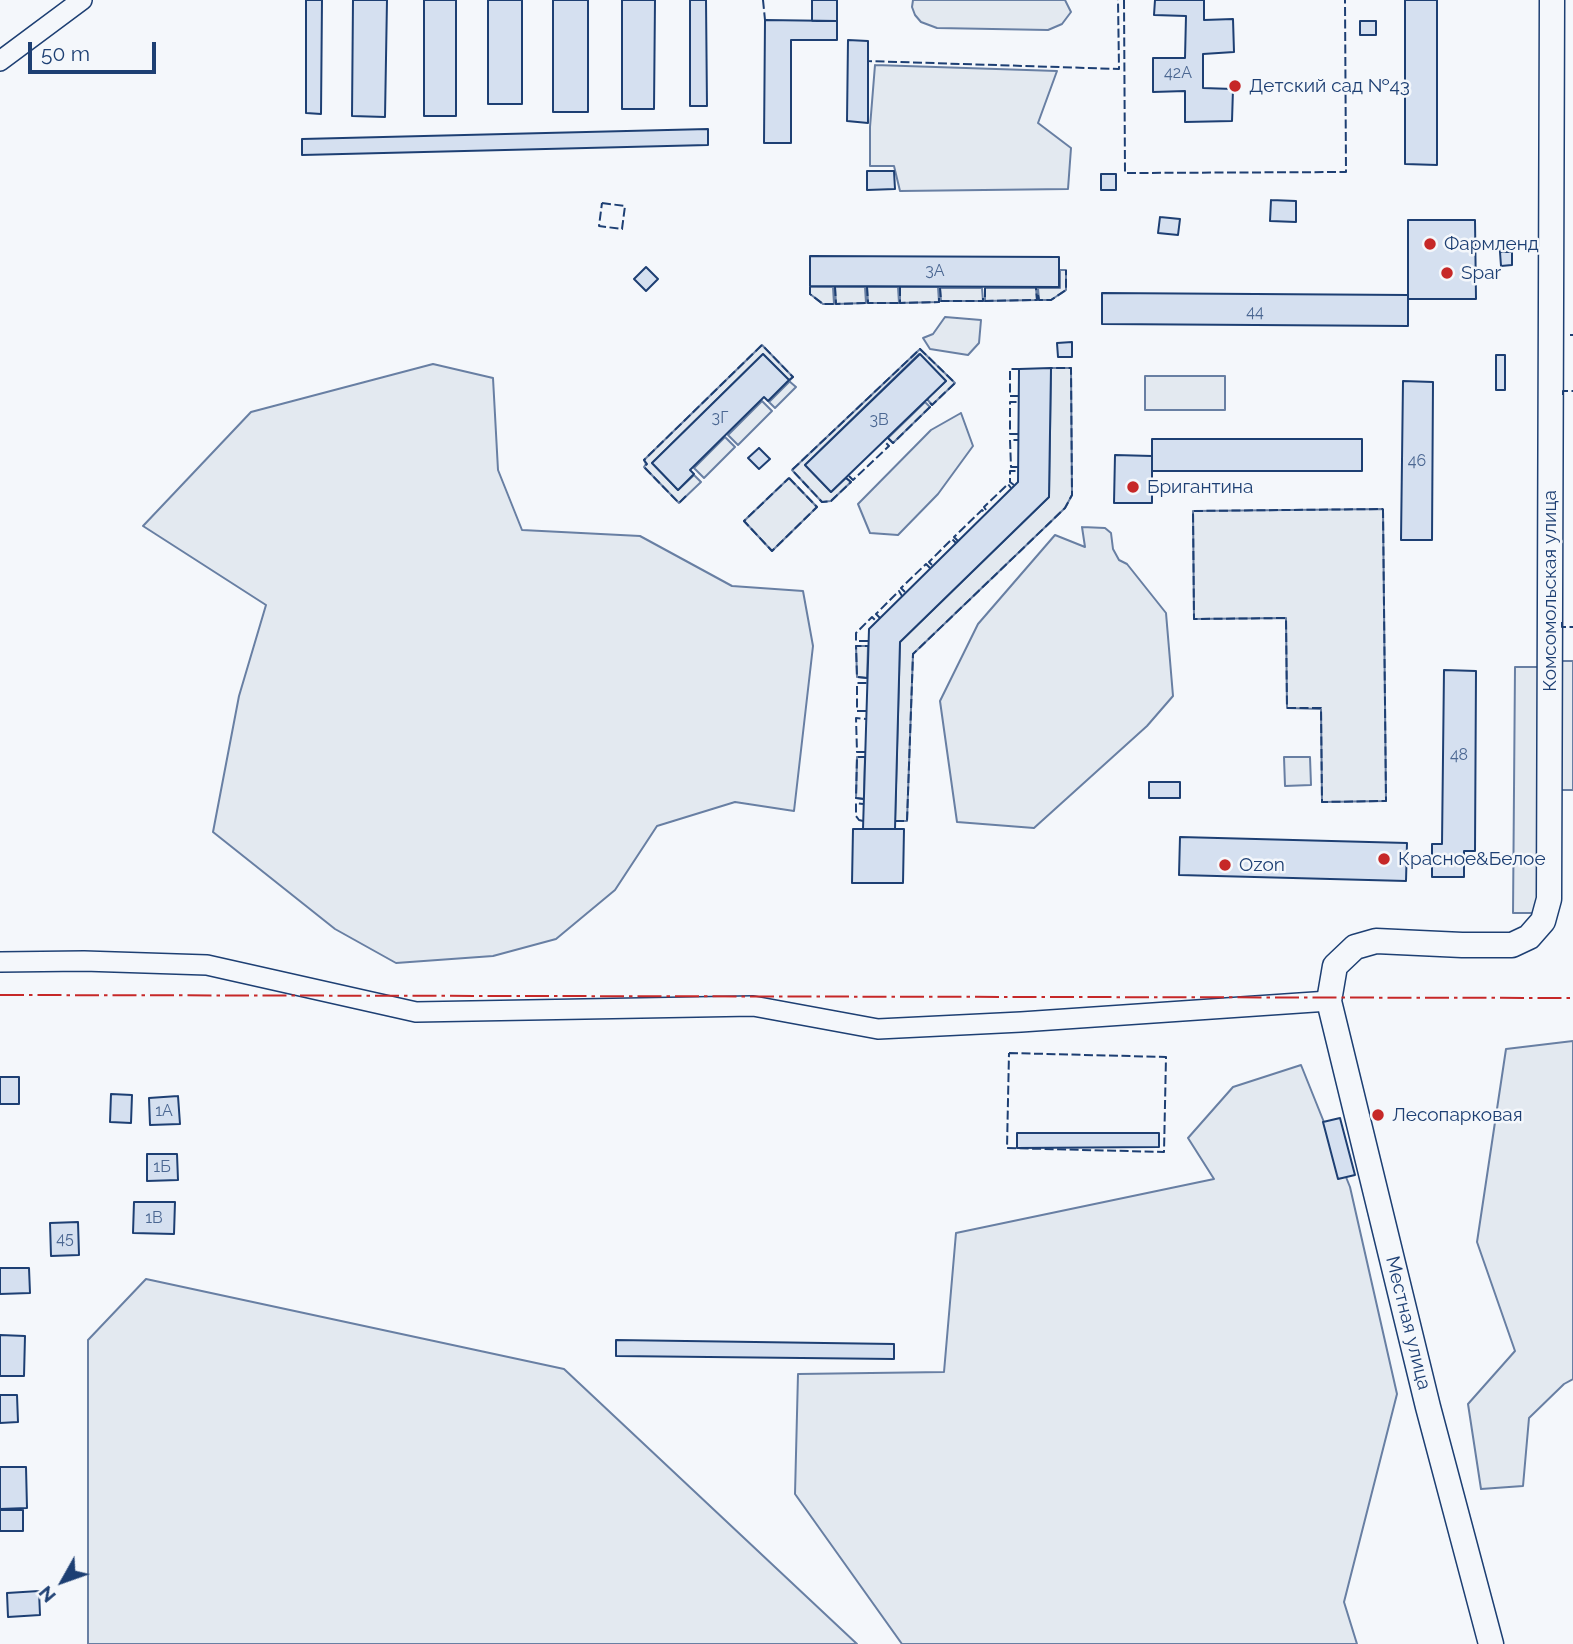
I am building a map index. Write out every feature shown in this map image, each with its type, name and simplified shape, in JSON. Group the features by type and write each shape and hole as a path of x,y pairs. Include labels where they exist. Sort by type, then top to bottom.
{"main road":[{"name":"Комсомольская улица","path":"1329,1001 1335,966 1354,947 1376,941 1462,945 1513,944 1529,937 1543,921 1549,899 1552,0"},
{"name":"Местная улица","path":"1329,1001 1428,1406 1491,1644"}],"street":[{"path":"0,61 82,0"},
{"path":"0,962 84,961 207,965 416,1012 753,1006 878,1029 1329,1001"}],"shaded area":[{"path":"913,0 1065,0 1071,12 1062,24 1048,30 937,28 921,22 915,15"},
{"path":"875,65 1057,71 1038,123 1071,148 1068,189 900,191 894,166 870,166"},
{"path":"1060,270 1066,270 1066,290 1051,300 1039,300 1038,288 1060,288"},
{"path":"810,287 833,287 834,304 823,304 810,294"},
{"path":"835,287 865,287 866,303 836,304"},
{"path":"867,287 898,287 899,303 868,303"},
{"path":"900,287 938,287 939,302 900,303"},
{"path":"940,288 982,288 983,301 941,301"},
{"path":"985,288 1036,288 1037,300 985,301"},
{"path":"945,317 981,320 979,343 968,355 930,349 923,338 933,334"},
{"path":"762,345 793,377 790,380 763,354 652,463 678,490 694,475 701,482 679,503 644,467 644,460"},
{"path":"920,349 955,383 932,405 927,399 946,381 919,354 805,465 831,492 846,478 851,482 831,501 822,502 792,470"},
{"path":"433,364 493,378 498,470 522,530 640,536 732,586 803,591 813,646 794,811 735,802 657,826 615,890 556,939 493,956 396,963 335,929 213,832 239,696 266,605 143,526 251,412"},
{"path":"1051,368 1071,368 1072,495 1065,508 913,654 907,821 895,821 900,642 1049,497"},
{"path":"1145,376 1225,376 1225,410 1145,410"},
{"path":"790,381 796,387 775,408 769,402"},
{"path":"762,401 772,411 738,445 728,435"},
{"path":"925,402 930,407 893,443 888,438"},
{"path":"961,413 973,446 938,494 898,535 870,533 858,504 931,430"},
{"path":"725,437 735,447 704,478 694,468"},
{"path":"789,478 817,507 772,551 744,521"},
{"path":"1383,509 1386,801 1322,802 1321,709 1287,708 1286,618 1194,619 1193,511"},
{"path":"1082,527 1105,528 1111,533 1113,549 1119,560 1127,564 1166,613 1173,696 1147,726 1034,828 957,822 940,701 978,624 1055,535 1085,547"},
{"path":"856,646 868,646 867,678 857,677"},
{"path":"1561,661 1573,661 1573,790 1559,790"},
{"path":"1515,667 1542,667 1540,913 1513,913"},
{"path":"857,757 865,757 864,799 856,798"},
{"path":"1284,757 1310,757 1311,785 1285,786"},
{"path":"1573,1041 1573,1379 1564,1384 1529,1418 1523,1486 1481,1489 1468,1404 1515,1351 1477,1242 1506,1049"},
{"path":"1301,1065 1350,1187 1397,1394 1344,1602 1357,1644 902,1644 795,1494 798,1374 944,1372 956,1233 1214,1179 1188,1138 1233,1087"},
{"path":"146,1279 564,1369 857,1644 88,1644 88,1340"}],"building":[{"path":"306,0 322,0 321,114 306,113"},
{"path":"353,0 387,0 385,117 352,116"},
{"path":"424,0 456,0 456,116 424,116"},
{"path":"488,0 522,0 522,104 488,104"},
{"path":"553,0 588,0 588,112 553,112"},
{"path":"622,0 655,0 654,109 622,109"},
{"path":"690,0 706,0 707,106 690,106"},
{"path":"812,0 837,0 837,21 812,21"},
{"path":"1155,0 1204,0 1204,20 1233,19 1234,52 1203,54 1203,88 1233,89 1232,121 1185,122 1185,91 1153,92 1153,58 1185,58 1186,16 1154,15"},
{"path":"1405,0 1437,0 1437,165 1405,164"},
{"path":"765,20 837,21 837,40 791,40 791,143 764,143"},
{"path":"1360,21 1376,21 1376,35 1360,35"},
{"path":"848,40 868,41 868,123 847,121"},
{"path":"708,129 708,145 302,155 302,139"},
{"path":"867,171 894,171 895,189 867,190"},
{"path":"1101,174 1116,174 1116,190 1101,190"},
{"path":"1271,200 1296,201 1296,222 1270,221"},
{"path":"1160,217 1180,219 1178,235 1158,233"},
{"path":"1408,220 1475,220 1476,299 1408,299"},
{"path":"1499,242 1512,242 1512,252 1500,252"},
{"path":"1500,252 1512,252 1512,265 1501,266"},
{"path":"810,256 1059,257 1059,287 810,286"},
{"path":"646,267 658,279 646,291 634,279"},
{"path":"1102,293 1408,295 1408,326 1102,324"},
{"path":"1072,342 1072,357 1058,357 1057,343"},
{"path":"763,354 789,380 768,401 764,397 692,468 690,470 694,474 678,490 652,463"},
{"path":"920,354 946,381 831,492 805,465"},
{"path":"1496,355 1505,355 1505,390 1496,390"},
{"path":"1051,368 1049,497 900,642 895,829 863,829 869,629 1018,482 1019,369"},
{"path":"1403,381 1433,382 1432,540 1401,540"},
{"path":"1152,439 1362,439 1362,471 1152,471"},
{"path":"759,448 770,459 759,469 748,458"},
{"name":"Бригантина","path":"1115,455 1152,456 1152,503 1114,503"},
{"path":"1444,670 1476,671 1475,851 1464,851 1464,877 1432,877 1432,844 1442,844"},
{"path":"1149,782 1180,782 1180,798 1149,798"},
{"path":"853,829 904,829 903,883 852,883"},
{"path":"1180,837 1407,843 1406,881 1179,875"},
{"path":"0,1077 19,1077 19,1104 0,1104"},
{"path":"111,1094 132,1095 131,1123 110,1122"},
{"path":"178,1096 180,1124 150,1125 149,1098"},
{"path":"1340,1118 1355,1175 1338,1179 1323,1122"},
{"path":"1017,1133 1159,1133 1159,1147 1017,1148"},
{"path":"147,1154 177,1154 178,1180 147,1181"},
{"path":"134,1202 175,1202 174,1234 133,1233"},
{"path":"78,1222 79,1255 51,1256 50,1223"},
{"path":"0,1268 29,1268 30,1293 0,1294"},
{"path":"0,1335 25,1336 24,1376 0,1376"},
{"path":"616,1340 894,1344 894,1359 616,1356"},
{"path":"0,1395 17,1395 18,1422 0,1423"},
{"path":"0,1467 26,1467 27,1508 0,1509"},
{"path":"0,1510 23,1510 23,1531 0,1531"},
{"path":"39,1591 40,1615 8,1617 7,1593"}],"fence":[{"path":"763,0 765,20"},
{"path":"868,56 868,61 1119,69 1118,0"},
{"path":"1124,0 1125,173 1346,172 1345,0"},
{"path":"602,203 625,206 622,229 599,226 602,203"},
{"path":"1038,295 1039,300 1051,300 1066,290 1066,270"},
{"path":"810,287 810,294 823,304 834,304 834,301"},
{"path":"835,287 836,304 866,301"},
{"path":"867,287 868,303 899,301"},
{"path":"900,287 900,303 939,302 939,298"},
{"path":"940,288 941,301 983,301 983,298"},
{"path":"985,288 985,301 1037,300 1036,288"},
{"path":"686,496 679,503 644,467 647,464 644,460 762,345 793,377 789,380"},
{"path":"846,478 851,482 831,501 822,502 792,470 920,349 955,383 932,405 927,399"},
{"path":"895,821 907,821 913,654 1065,508 1072,495 1071,368 1051,368"},
{"path":"1019,369 1010,369 1010,396 1019,396"},
{"path":"1563,395 1563,391 1573,391"},
{"path":"1018,434 1010,434 1010,402 1019,402"},
{"path":"888,438 893,443 930,407 928,405"},
{"path":"1018,440 1010,440 1011,467 1018,467"},
{"path":"849,476 853,480 889,446 885,442"},
{"path":"1014,485 1010,482 1010,471 1018,471"},
{"path":"789,478 817,507 772,551 744,521 789,478"},
{"path":"986,510 984,507 1008,484 1011,488"},
{"path":"1383,509 1386,801 1322,802 1321,708 1287,708 1286,618 1194,619 1193,511 1383,509"},
{"path":"958,541 954,537 982,510 986,514"},
{"path":"932,565 929,562 952,539 956,543"},
{"path":"905,592 901,588 926,564 930,568"},
{"path":"880,618 876,614 899,591 902,596"},
{"path":"868,641 856,641 856,633 872,617 876,621"},
{"path":"1562,622 1562,627 1573,627"},
{"path":"867,678 857,677 856,646 868,646"},
{"path":"866,711 857,711 857,683 867,683"},
{"path":"865,752 857,752 856,718 866,719"},
{"path":"864,799 856,798 857,757 865,757"},
{"path":"863,804 856,803 856,816 863,821"},
{"path":"1009,1053 1166,1057 1164,1152 1007,1148 1009,1053"}],"power":[{"path":"0,995 1573,998"}],"place":[{"name":"Детский сад №43","path":"1235,86"},
{"name":"Фармленд","path":"1430,244"},
{"name":"Spar","path":"1447,273"},
{"name":"Бригантина","path":"1133,487"},
{"name":"Красное&Белое","path":"1384,859"},
{"name":"Ozon","path":"1225,865"},
{"name":"Лесопарковая","path":"1378,1115"}]}
